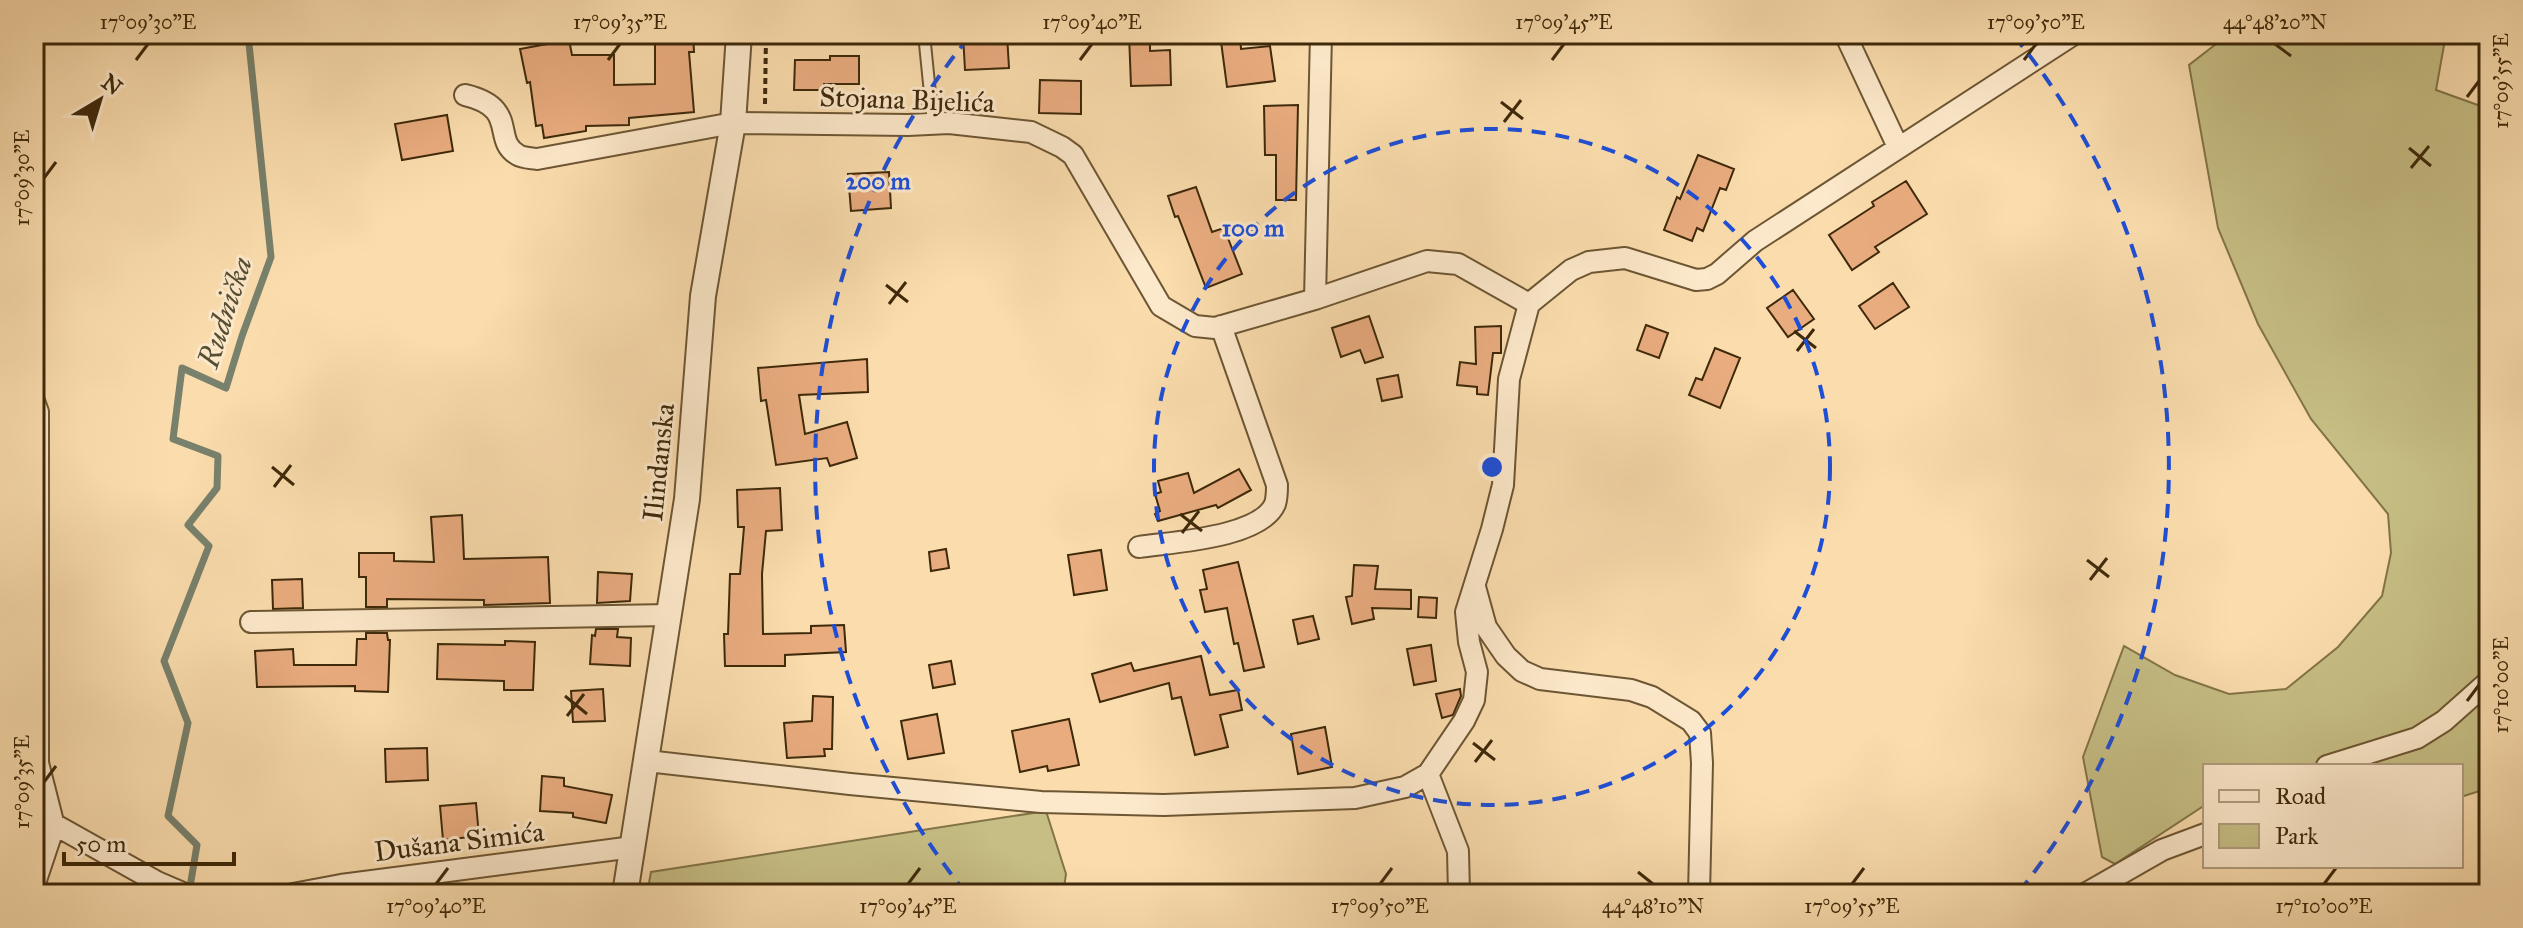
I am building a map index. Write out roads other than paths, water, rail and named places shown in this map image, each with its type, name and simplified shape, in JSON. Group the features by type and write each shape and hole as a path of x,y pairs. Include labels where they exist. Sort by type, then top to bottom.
{"street":[{"name":"Ilindanska","path":"625,894 687,499 703,296 733,123 739,34"},
{"path":"1315,299 1321,34"},
{"path":"1845,34 1898,147"},
{"path":"647,761 1041,802 1164,805 1355,798 1405,787 1428,774 1464,721 1474,700 1477,672 1466,612 1503,485 1509,379 1529,304 1571,270 1605,258 1625,258 1696,280 1707,279 1755,241 2074,34"},
{"name":"Stojana Bijelića","path":"465,95 491,105 498,112 512,151 519,156 537,159 733,123 949,123 1031,132 1062,147 1081,166 1161,306 1195,326 1215,328 1315,299 1427,261 1458,264 1529,304"},
{"path":"1139,547 1250,527 1266,517 1274,506 1277,485 1221,326"},
{"path":"34,401 38,412 38,763 54,826 34,886"},
{"path":"1474,583 1486,627 1506,656 1522,671 1549,681 1631,690 1652,697 1691,721 1700,733 1699,894"},
{"path":"251,622 670,615"},
{"path":"2333,764 2417,738 2444,721 2489,681"},
{"path":"1428,774 1458,851 1459,894"},
{"path":"34,813 181,893"},
{"path":"2085,894 2162,850 2203,835"},
{"name":"Dušana Simića","path":"293,894 633,847"}],"lane":[{"path":"924,34 933,123"}],"waterway":[{"name":"Rudnička","path":"189,893 197,845 168,816 188,723 164,661 209,546 188,525 217,488 218,456 173,439 182,368 226,388 271,257 248,34"}]}
